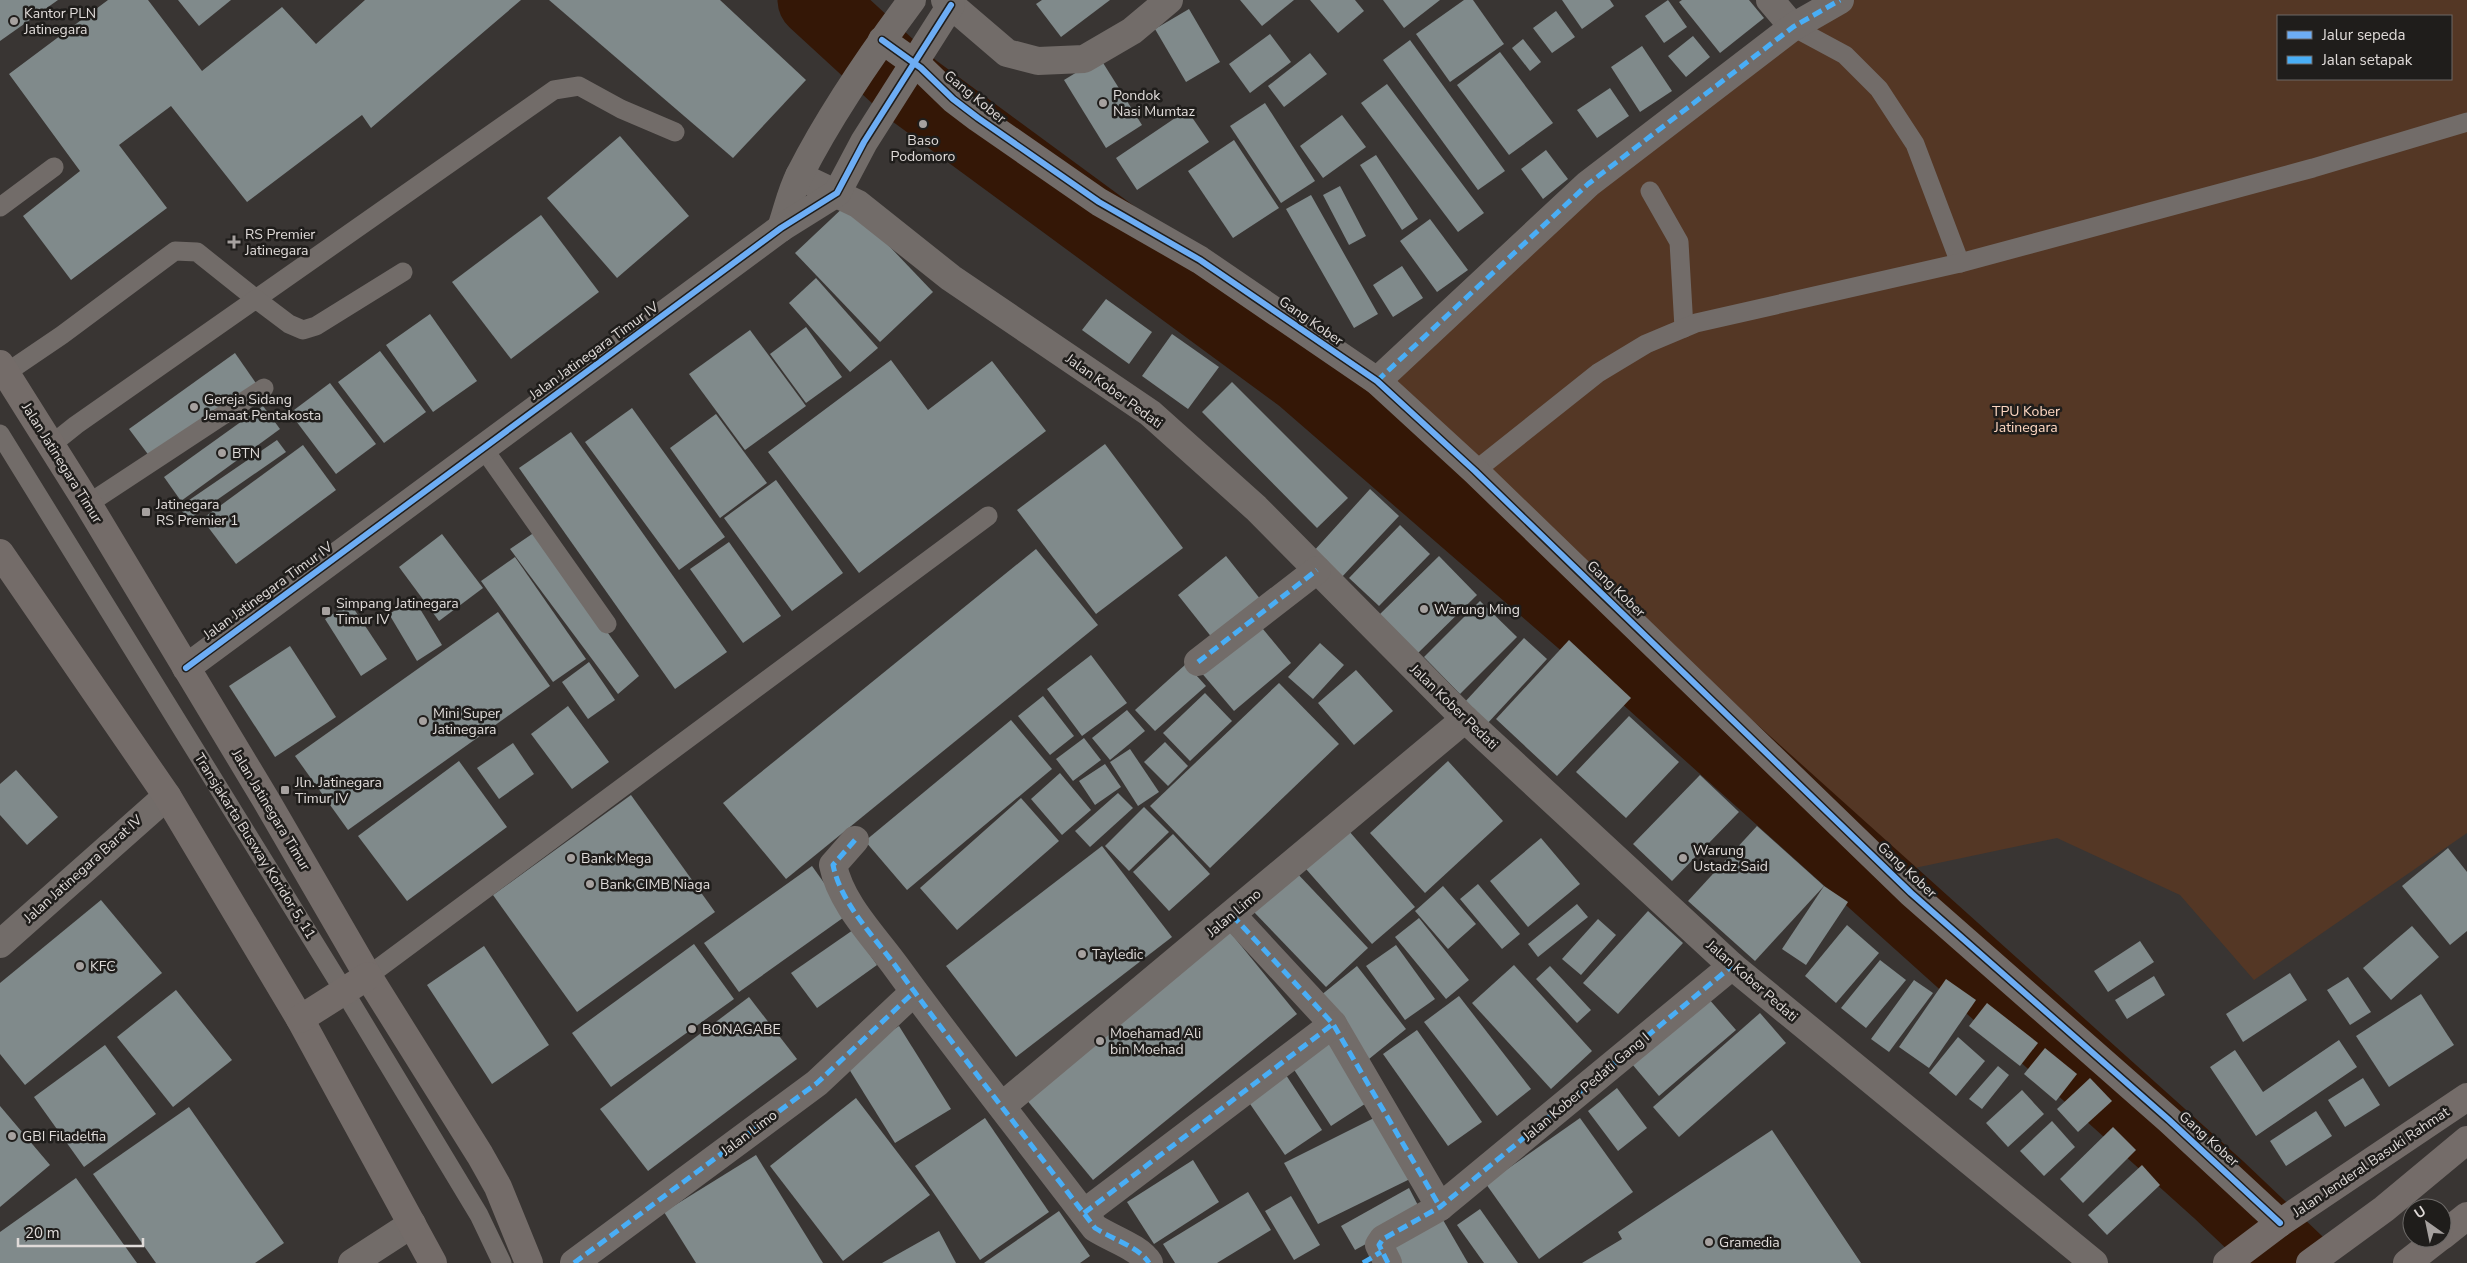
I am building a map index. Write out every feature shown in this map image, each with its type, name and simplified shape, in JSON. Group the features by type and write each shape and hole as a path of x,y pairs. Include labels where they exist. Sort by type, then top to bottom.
{"main road":[{"name":"Jalan Jatinegara Timur","path":"3,369 88,504 266,800 368,976 498,1186 529,1263"},
{"path":"0,552 167,796 300,1019 433,1263"},
{"path":"300,1019 368,976"},
{"name":"Jalan Jenderal Basuki Rahmat","path":"2227,1263 2277,1225 2467,1098"},
{"path":"2310,1263 2384,1209 2467,1140"},
{"path":"2452,1228 2467,1216"},
{"path":"2407,1263 2426,1248"}],"street":[{"path":"781,228 799,176 831,118 878,46 912,0"},
{"path":"837,193 864,142 948,3 1007,53 1038,61 1084,59 1132,31 1169,0"},
{"path":"1770,0 1793,28"},
{"path":"1378,380 1588,184 1793,28 1840,0"},
{"name":"Gang Kober","path":"878,46 1091,197 1200,260 1378,380 1475,471 1911,892 2169,1120 2277,1225"},
{"name":"Jalan Kober Pedati","path":"799,176 858,204 951,278 1150,413 1256,508 1465,719 1732,966 2094,1263"},
{"name":"Jalan Jatinegara Timur IV","path":"186,668 781,228 837,193"},
{"path":"1198,662 1317,570"},
{"name":"Jalan Limo","path":"1002,1105 1465,719"},
{"name":"Jalan Jatinegara Barat IV","path":"0,944 167,796"},
{"path":"855,840 833,865 837,883 850,904 914,992 1096,1228 1113,1239 1135,1248 1149,1263"},
{"path":"1232,914 1333,1024 1440,1207"},
{"name":"Jalan Kober Pedati Gang I","path":"1377,1259 1379,1245 1383,1239 1440,1207 1732,966"},
{"name":"Jalan Limo","path":"574,1263 817,1083 914,992"},
{"path":"1084,1213 1333,1024"},
{"path":"352,1263 412,1224"}],"lane":[{"path":"1793,28 1846,55 1879,89 1915,144 1960,263"},
{"path":"51,445 76,425 554,90 579,86 621,108 675,132"},
{"path":"1475,471 1598,373 1646,344 1696,323 1960,263 2313,168 2467,122"},
{"path":"0,208 54,167"},
{"path":"1650,191 1679,242 1684,328"},
{"path":"3,369 62,335 175,250 197,252 289,324 303,330 316,326 403,272"},
{"path":"88,504 264,388"},
{"name":"Transjakarta Busway Koridor 5, 11","path":"0,434 344,991 479,1215 502,1263"},
{"path":"484,448 607,624"},
{"path":"368,976 988,516"}],"green space":[{"name":"TPU Kober Jatinegara","path":"1840,0 2467,0 2467,833 2254,980 2180,895 2057,838 1891,873 1377,381 1588,184"}],"building":[{"name":"Kantor PLN Jatinegara","path":"0,0 58,0 0,41"},
{"path":"108,0 148,0 202,71 282,7 316,44 365,0 521,0 371,128 362,115 247,202 171,106 119,145 167,208 71,280 23,216 80,171 9,74"},
{"path":"178,0 231,0 199,26"},
{"path":"549,0 720,0 806,80 733,158"},
{"path":"1042,0 1110,0 1061,37 1036,4"},
{"path":"1240,0 1294,0 1262,26"},
{"path":"1310,0 1355,0 1364,11 1338,33"},
{"path":"1383,0 1440,0 1404,28"},
{"path":"1464,0 1473,0 1504,44 1450,82 1416,34"},
{"path":"1562,0 1610,0 1614,6 1582,29"},
{"path":"1668,0 1687,27 1664,43 1645,16"},
{"path":"1682,0 1749,0 1764,18 1720,53 1679,2"},
{"path":"1189,9 1220,62 1186,82 1155,29"},
{"path":"1556,11 1575,37 1552,53 1533,28"},
{"path":"1270,34 1291,62 1250,93 1229,64"},
{"path":"1693,36 1710,57 1686,77 1668,56"},
{"path":"1523,39 1541,62 1530,71 1512,48"},
{"path":"1410,40 1505,171 1478,190 1383,60"},
{"path":"1642,46 1672,91 1640,112 1611,67"},
{"path":"1500,52 1553,123 1509,155 1457,85"},
{"path":"1310,53 1327,74 1284,107 1268,86"},
{"name":"Pondok Nasi Mumtaz","path":"1100,58 1142,125 1106,148 1064,80"},
{"path":"1387,84 1484,213 1458,232 1361,103"},
{"path":"1610,88 1629,116 1597,138 1577,110"},
{"path":"1265,103 1315,181 1281,203 1230,126"},
{"path":"1187,110 1209,142 1137,190 1116,158"},
{"path":"1342,115 1366,147 1323,178 1300,146"},
{"path":"620,136 689,216 617,278 547,198"},
{"path":"1234,140 1279,208 1233,238 1188,171"},
{"path":"1546,150 1568,179 1543,199 1521,169"},
{"path":"1376,155 1418,219 1402,230 1360,165"},
{"path":"1340,186 1366,236 1349,245 1323,195"},
{"path":"1311,195 1378,314 1354,328 1286,209"},
{"path":"848,203 933,292 880,342 795,253"},
{"path":"541,215 599,292 511,359 452,282"},
{"path":"1430,219 1468,270 1437,292 1400,241"},
{"path":"1402,266 1423,298 1393,317 1373,285"},
{"path":"816,278 878,348 850,372 789,303"},
{"path":"1106,299 1152,332 1129,364 1082,330"},
{"path":"430,314 477,381 433,412 386,345"},
{"path":"806,327 842,377 806,403 770,354"},
{"path":"750,330 806,406 745,450 689,374"},
{"path":"1172,334 1219,367 1188,409 1142,376"},
{"path":"380,351 426,412 384,443 338,382"},
{"name":"Gereja Sidang Jemaat Pentakosta","path":"235,353 258,386 153,461 129,429"},
{"path":"891,360 928,410 992,361 1046,431 859,573 768,452"},
{"path":"1232,382 1348,498 1317,528 1202,412"},
{"path":"330,383 376,444 336,474 290,413"},
{"name":"BTN","path":"263,406 280,429 181,501 164,477"},
{"path":"632,408 725,537 679,570 585,442"},
{"path":"716,414 767,483 720,518 670,448"},
{"path":"571,432 727,652 675,689 519,468"},
{"path":"277,440 286,452 188,520 179,507"},
{"path":"1105,444 1183,548 1096,614 1017,510"},
{"path":"303,445 336,490 236,564 202,519"},
{"path":"776,480 843,573 792,611 724,518"},
{"path":"1370,489 1399,516 1340,579 1312,553"},
{"path":"1400,525 1430,554 1379,606 1349,578"},
{"path":"535,532 639,676 618,694 510,549"},
{"path":"442,534 483,588 439,621 399,567"},
{"path":"729,542 781,616 743,643 690,569"},
{"path":"1036,549 1098,625 786,879 723,803"},
{"path":"1226,556 1261,600 1213,639 1178,595"},
{"path":"1439,556 1477,595 1416,655 1377,617"},
{"path":"515,557 586,659 553,682 481,581"},
{"path":"414,599 442,645 417,661 389,614"},
{"path":"1480,601 1517,637 1460,694 1424,657"},
{"path":"350,603 387,659 361,676 325,619"},
{"name":"Mini Super Jatinegara","path":"498,612 550,686 348,830 295,756"},
{"path":"1258,623 1291,663 1234,711 1200,671"},
{"path":"1524,638 1547,659 1486,725 1463,704"},
{"path":"1569,640 1631,698 1557,776 1496,719"},
{"path":"1320,643 1344,665 1313,699 1288,677"},
{"path":"290,646 336,717 275,757 229,686"},
{"path":"1091,655 1127,703 1082,736 1047,689"},
{"path":"589,662 615,700 588,719 562,682"},
{"path":"1186,664 1206,686 1155,731 1135,710"},
{"path":"1356,670 1393,711 1354,745 1318,703"},
{"path":"1279,683 1339,744 1210,868 1150,806"},
{"path":"1205,693 1232,721 1190,761 1163,733"},
{"path":"1043,696 1074,736 1050,755 1018,716"},
{"path":"568,706 609,762 572,789 531,734"},
{"path":"1127,710 1145,731 1110,760 1092,738"},
{"path":"1629,716 1679,762 1626,818 1576,772"},
{"path":"1011,720 1052,769 907,890 865,841"},
{"path":"1084,738 1101,760 1073,781 1056,759"},
{"path":"1165,742 1188,766 1168,786 1144,762"},
{"path":"513,743 534,774 499,799 477,768"},
{"path":"1130,749 1159,792 1138,806 1110,762"},
{"path":"459,761 507,827 407,901 358,836"},
{"path":"1448,761 1503,821 1425,893 1370,833"},
{"path":"1105,764 1121,787 1095,805 1079,781"},
{"path":"16,770 58,817 27,845 0,815 0,784"},
{"path":"1060,773 1091,810 1062,835 1031,799"},
{"path":"1700,775 1739,812 1672,881 1633,844"},
{"path":"1118,793 1133,808 1090,847 1075,831"},
{"path":"631,795 715,912 577,1012 493,895"},
{"path":"1021,798 1059,841 957,930 920,888"},
{"path":"1144,807 1169,832 1129,871 1105,846"},
{"path":"1342,823 1415,907 1372,944 1299,861"},
{"path":"1757,826 1824,886 1755,961 1688,901"},
{"path":"1173,834 1210,874 1169,911 1133,872"},
{"path":"1541,838 1580,884 1528,927 1490,881"},
{"path":"1102,846 1172,937 1016,1057 946,966"},
{"path":"2448,848 2467,872 2467,931 2450,945 2402,886"},
{"path":"812,866 847,915 739,992 704,943"},
{"path":"1294,870 1368,948 1326,987 1252,910"},
{"path":"1478,884 1520,934 1502,949 1460,899"},
{"path":"1443,886 1476,924 1448,949 1415,911"},
{"path":"1824,886 1848,902 1806,965 1782,949"},
{"path":"101,900 162,973 25,1085 0,1054 0,983"},
{"path":"1577,904 1588,917 1538,957 1528,944"},
{"path":"1648,911 1683,943 1618,1014 1583,983"},
{"path":"1419,918 1469,980 1446,999 1395,937"},
{"path":"1598,919 1616,935 1581,975 1562,959"},
{"path":"1847,925 1879,953 1836,1003 1805,976"},
{"path":"1225,926 1297,1014 1093,1180 1021,1093"},
{"path":"2412,926 2439,957 2391,1000 2363,968"},
{"path":"853,930 877,965 817,1008 791,973"},
{"path":"2140,941 2154,962 2108,992 2094,971"},
{"path":"694,944 734,999 611,1087 572,1033"},
{"path":"1396,945 1435,999 1405,1020 1366,966"},
{"path":"484,946 549,1045 492,1084 427,985"},
{"path":"1880,960 1906,980 1866,1028 1841,1008"},
{"path":"1514,965 1592,1051 1551,1089 1472,1003"},
{"path":"1357,966 1406,1029 1369,1059 1320,996"},
{"path":"1550,966 1591,1010 1577,1023 1536,979"},
{"path":"2290,973 2307,1000 2243,1042 2226,1014"},
{"path":"2154,976 2165,995 2127,1019 2115,1000"},
{"path":"2348,977 2371,1012 2350,1025 2327,990"},
{"path":"1946,979 1976,1000 1929,1068 1899,1047"},
{"path":"1914,980 1933,993 1889,1052 1871,1039"},
{"path":"176,990 232,1060 173,1107 117,1037"},
{"path":"2421,994 2454,1045 2389,1087 2356,1036"},
{"path":"1459,996 1531,1089 1497,1116 1424,1022"},
{"path":"749,997 797,1059 648,1171 600,1109"},
{"path":"1708,998 1736,1030 1659,1096 1632,1064"},
{"path":"1987,1003 2038,1043 2020,1066 1969,1026"},
{"path":"1760,1013 1786,1043 1679,1137 1653,1107"},
{"path":"899,1026 951,1109 895,1143 844,1061"},
{"path":"1417,1030 1482,1122 1448,1146 1383,1054"},
{"path":"1330,1035 1371,1100 1331,1126 1289,1062"},
{"path":"1958,1037 1985,1061 1956,1096 1929,1073"},
{"path":"2339,1040 2357,1067 2256,1136 2210,1067 2235,1050 2263,1092"},
{"path":"105,1045 156,1114 84,1167 34,1097"},
{"path":"2045,1048 2077,1074 2056,1101 2024,1074"},
{"path":"1998,1066 2009,1075 1982,1109 1969,1099"},
{"path":"1286,1075 1322,1130 1285,1155 1248,1101"},
{"path":"2090,1078 2112,1101 2078,1132 2057,1109"},
{"path":"2363,1078 2380,1105 2345,1127 2328,1100"},
{"path":"1617,1088 1647,1128 1618,1151 1588,1111"},
{"path":"2022,1090 2044,1114 2008,1147 1986,1123"},
{"path":"856,1098 930,1195 843,1261 770,1166"},
{"name":"GBI Filadelfia","path":"0,1106 50,1165 0,1207"},
{"path":"189,1107 284,1243 255,1263 156,1263 93,1174"},
{"path":"2316,1111 2332,1136 2286,1166 2270,1141"},
{"path":"1380,1115 1410,1179 1318,1224 1284,1163"},
{"path":"985,1118 1049,1212 980,1260 915,1166"},
{"path":"1580,1118 1633,1192 1539,1259 1486,1184"},
{"path":"2052,1121 2075,1147 2044,1176 2020,1151"},
{"path":"2113,1127 2136,1150 2083,1203 2060,1179"},
{"path":"1772,1130 1861,1263 1582,1263 1622,1239 1618,1232"},
{"path":"756,1155 823,1263 696,1263 664,1212"},
{"path":"1193,1160 1219,1202 1154,1244 1127,1202"},
{"path":"2142,1165 2160,1185 2107,1235 2088,1215"},
{"path":"76,1178 137,1263 0,1263 0,1232"},
{"path":"1409,1188 1422,1213 1355,1250 1341,1226"},
{"path":"1248,1192 1271,1230 1217,1263 1175,1263 1163,1244"},
{"path":"1291,1196 1320,1245 1294,1260 1265,1211"},
{"path":"1480,1209 1518,1263 1484,1263 1457,1225"},
{"path":"1059,1211 1090,1256 1080,1263 984,1263"},
{"path":"1439,1213 1468,1263 1394,1263 1383,1245"},
{"path":"939,1231 956,1263 882,1263"}],"waterway":[{"path":"815,0 913,90 1302,376 1636,666 2219,1190 2296,1263"}],"marked path":[{"path":"1377,381 1588,184 1793,27 1840,0"},
{"path":"1198,662 1317,570"},
{"path":"855,840 833,865 843,893 859,919 1095,1228 1139,1252 1149,1263"},
{"path":"1232,915 1333,1024 1440,1207"},
{"path":"1388,1263 1379,1245 1383,1239 1440,1207 1732,966"},
{"path":"574,1263 817,1083 914,992"},
{"path":"1084,1213 1333,1024"},
{"path":"1363,1263 1381,1252"}],"cycle path":[{"path":"186,668 781,228 837,193 864,142 951,5"},
{"path":"882,40 921,68 953,99 978,118 1099,202 1200,260 1377,381 1475,471 1911,893 2169,1120 2280,1223"}],"place":[{"name":"Kantor PLN Jatinegara","path":"14,21"},
{"name":"Pondok Nasi Mumtaz","path":"1103,103"},
{"name":"Baso Podomoro","path":"923,124"},
{"name":"RS Premier Jatinegara","path":"234,242"},
{"name":"Gereja Sidang Jemaat Pentakosta","path":"194,407"},
{"name":"BTN","path":"222,453"},
{"name":"Jatinegara RS Premier 1","path":"146,512"},
{"name":"Warung Ming","path":"1424,609"},
{"name":"Simpang Jatinegara Timur IV","path":"326,611"},
{"name":"Mini Super Jatinegara","path":"423,721"},
{"name":"Jln. Jatinegara Timur IV","path":"285,790"},
{"name":"Bank Mega","path":"571,858"},
{"name":"Warung Ustadz Said","path":"1683,858"},
{"name":"Bank CIMB Niaga","path":"590,884"},
{"name":"Tayledic","path":"1082,954"},
{"name":"KFC","path":"80,966"},
{"name":"BONAGABE","path":"692,1029"},
{"name":"Moehamad Ali bin Moehad","path":"1100,1041"},
{"name":"GBI Filadelfia","path":"12,1136"},
{"name":"Gramedia","path":"1709,1242"}]}
